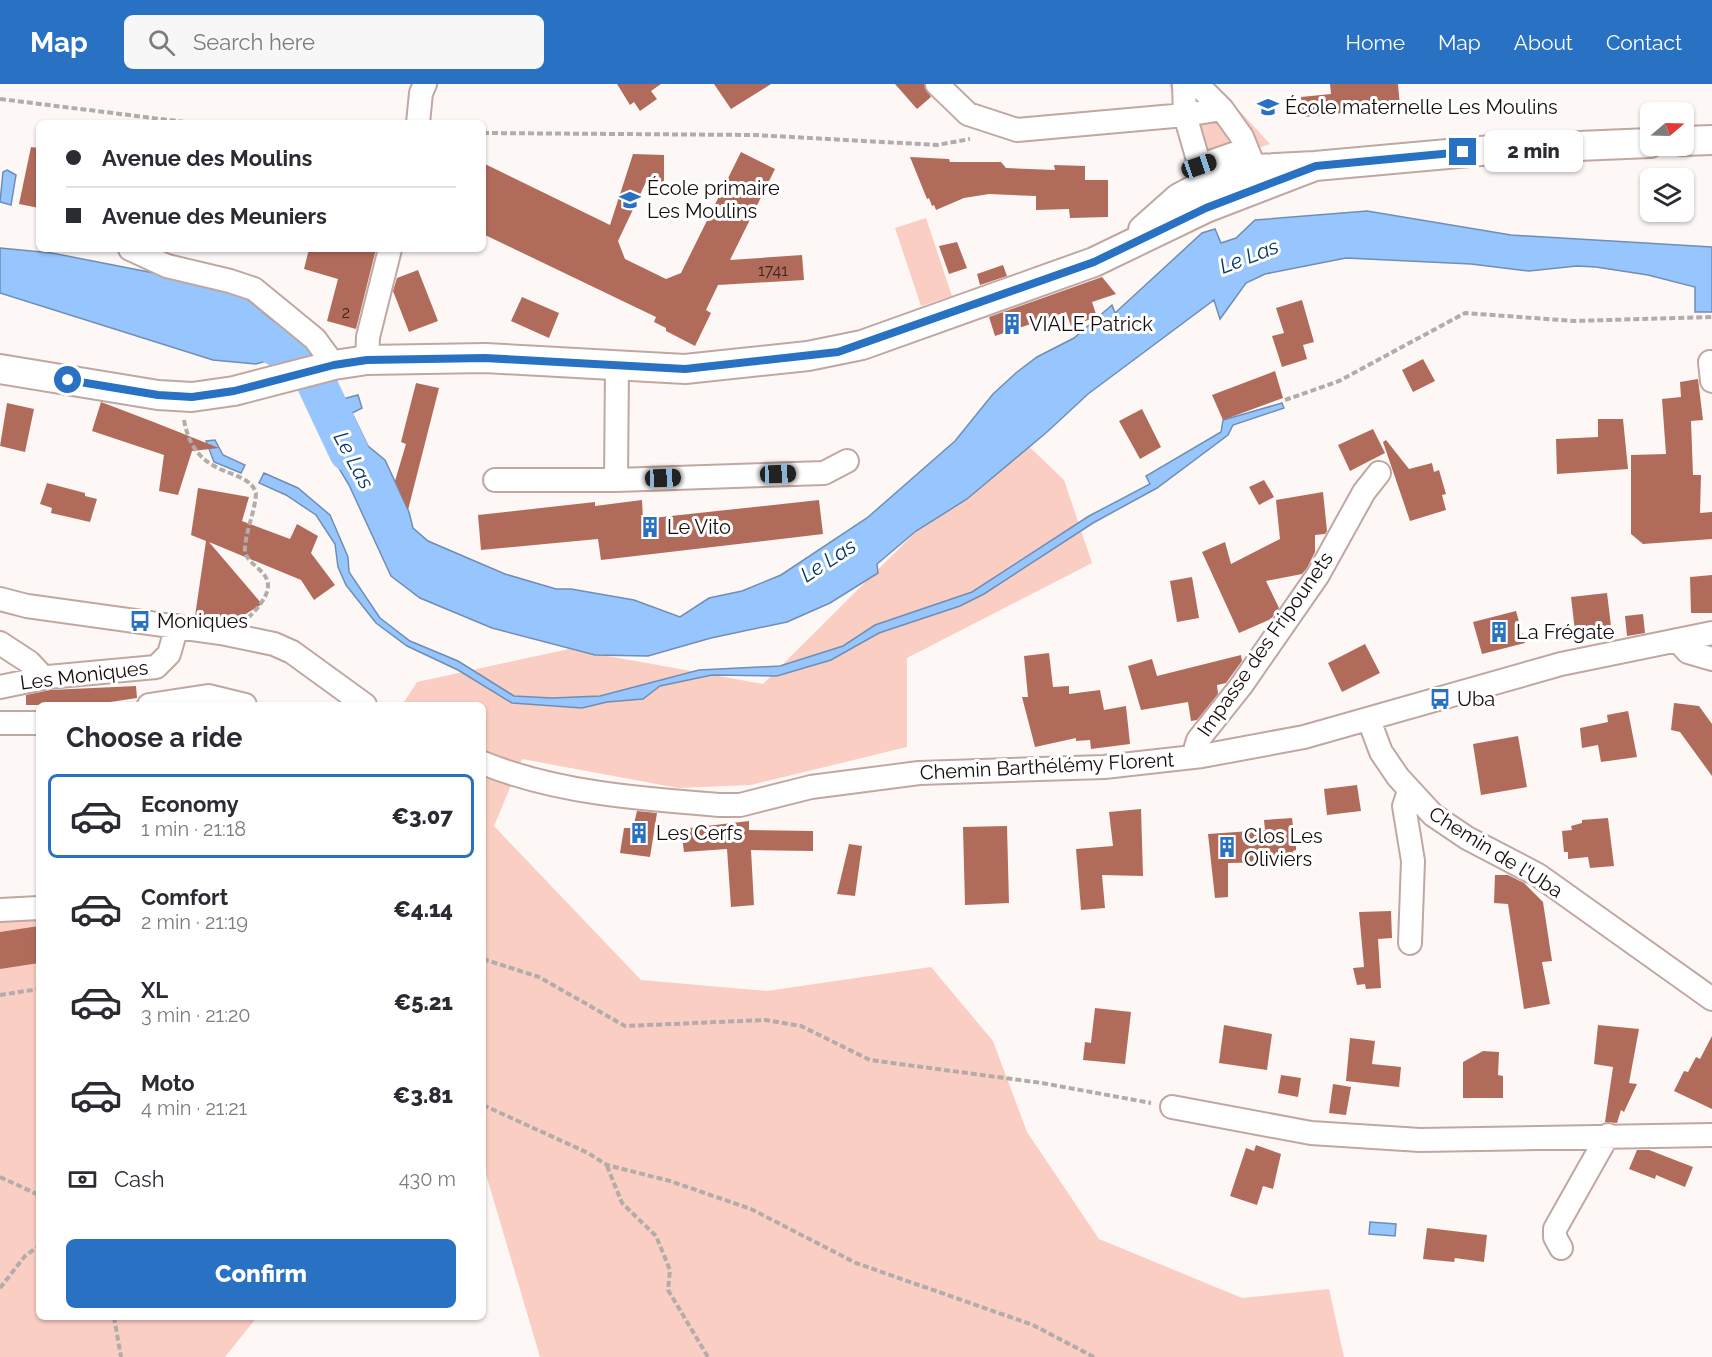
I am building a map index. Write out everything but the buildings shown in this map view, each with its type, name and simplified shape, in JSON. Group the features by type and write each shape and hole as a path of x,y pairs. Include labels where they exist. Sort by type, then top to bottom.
{"main road":[{"path":"1694,141 1712,140"},
{"path":"1126,246 1171,203 1228,176 1503,149 1640,143"},
{"path":"0,369 184,397 234,391 317,369 367,360 485,358 617,367 703,368 838,352 1094,262 1172,225 1228,176"}],"street":[{"path":"418,120 421,93 425,84"},
{"path":"937,84 968,114 1017,130 1185,115 1222,109"},
{"path":"1184,84 1185,115 1228,176"},
{"path":"1197,84 1222,109 1242,137 1228,176"},
{"path":"137,252 167,266 230,280 254,289 315,339 317,369"},
{"path":"367,360 368,337 389,252"},
{"path":"616,480 617,367"},
{"path":"495,480 616,480 824,473 847,460"},
{"name":"Impasse des Fripounets","path":"1193,757 1198,740 1241,686 1318,574 1364,492 1379,472"},
{"path":"0,599 52,610 232,635 283,647 361,702"},
{"name":"Les Moniques","path":"0,687 44,678 156,667 169,654 177,626"},
{"name":"Chemin Barthélémy Florent","path":"486,764 508,774 566,788 729,805 811,788 919,773 1094,768 1193,757 1304,737 1561,663 1712,633"},
{"path":"1677,640 1688,652 1712,659"},
{"path":"0,643 29,662 44,678"},
{"path":"169,702 208,696 233,702"},
{"name":"Chemin de l'Uba","path":"1369,720 1382,752 1409,791 1450,827 1539,875 1712,999"},
{"path":"0,723 36,723"},
{"path":"1409,791 1404,806 1413,861 1410,943"},
{"path":"0,910 36,908"},
{"path":"1172,1107 1300,1131 1419,1140 1712,1135"},
{"path":"1561,1248 1555,1237 1555,1228 1608,1135"}],"path":[{"path":"0,99 169,120"},
{"path":"486,133 755,135 937,145 978,137"},
{"path":"1285,400 1339,381 1465,313 1574,321 1712,317"},
{"path":"184,397 187,434 199,456 210,466 251,484 256,493 244,550 250,562 264,572 267,582 260,604 232,635"},
{"path":"486,960 539,977 625,1026 765,1020 801,1026 870,1059 1042,1083 1172,1107"},
{"path":"0,995 36,989"},
{"path":"486,1106 588,1153 607,1165 670,1181 751,1209 856,1263 1033,1325 1094,1357"},
{"path":"607,1165 621,1203 656,1236 670,1270 668,1290 708,1357"},
{"path":"0,1177 36,1194"},
{"path":"0,1288 25,1256 36,1248"},
{"path":"115,1320 121,1357"}],"shaded area":[{"path":"1169,84 1215,84 1270,144 1197,169"},
{"path":"926,218 952,296 921,306 895,228"},
{"path":"1015,433 1064,480 1092,563 907,658 907,747 751,785 678,788 522,759 494,826 641,980 767,991 931,967 993,1041 1027,1132 1099,1239 1242,1298 1329,1289 1344,1357 540,1357 486,1174 486,702 404,702 417,682 569,649 763,684"},
{"path":"36,897 36,1320 255,1320 225,1357 0,1357 0,906"}],"water":[{"path":"7,170 16,175 11,205 0,202 3,172"},
{"path":"1367,211 1511,235 1712,247 1712,312 1695,312 1695,287 1648,275 1596,267 1577,266 1529,271 1471,264 1346,258 1265,274 1246,283 1220,319 1214,300 1088,394 1047,432 967,499 916,531 877,564 878,573 830,603 787,622 711,638 648,656 595,655 492,628 420,598 391,576 349,485 325,445 309,408 358,395 362,408 352,413 368,446 385,460 409,512 413,528 428,541 505,574 556,589 571,589 634,600 680,617 709,598 742,591 781,575 867,518 955,441 993,394 1017,372 1037,357 1074,338 1112,305 1115,313 1202,233 1215,229 1221,243 1236,238 1255,220"},
{"path":"0,248 52,253 200,282 241,294 307,349 256,364 213,360 0,293"},
{"path":"1282,403 1284,408 1233,425 1228,435 1157,488 1093,523 984,594 960,606 879,633 831,660 777,676 712,675 660,686 643,699 607,702 582,708 512,703 458,670 407,646 376,623 346,585 338,567 335,544 316,515 286,495 259,483 264,473 298,488 330,515 348,557 349,572 380,618 410,641 458,661 514,696 552,698 600,696 699,670 780,666 843,646 875,625 972,592 1089,516 1150,484 1146,476 1221,432 1223,420"},
{"path":"215,440 223,455 245,465 241,473 214,462 206,441"},
{"path":"1370,1222 1396,1224 1395,1236 1369,1234"}],"waterway":[{"name":"Le Las","path":"241,327 307,363 349,452"}],"place":[{"name":"École maternelle Les Moulins","path":"1268,107"},
{"name":"École primaire Les Moulins","path":"630,200"},
{"name":"VIALE Patrick","path":"1012,324"},
{"name":"Le Vito","path":"650,527"},
{"name":"Moniques","path":"140,621"},
{"name":"La Frégate","path":"1499,632"},
{"name":"Uba","path":"1440,699"},
{"name":"Les Cerfs","path":"639,833"},
{"name":"Clos Les Oliviers","path":"1227,847"}],"route":[{"path":"68,380 158,395 192,397 234,391 334,365 367,360 485,358 685,369 838,352 1094,262 1206,208 1316,166 1463,152"}]}
